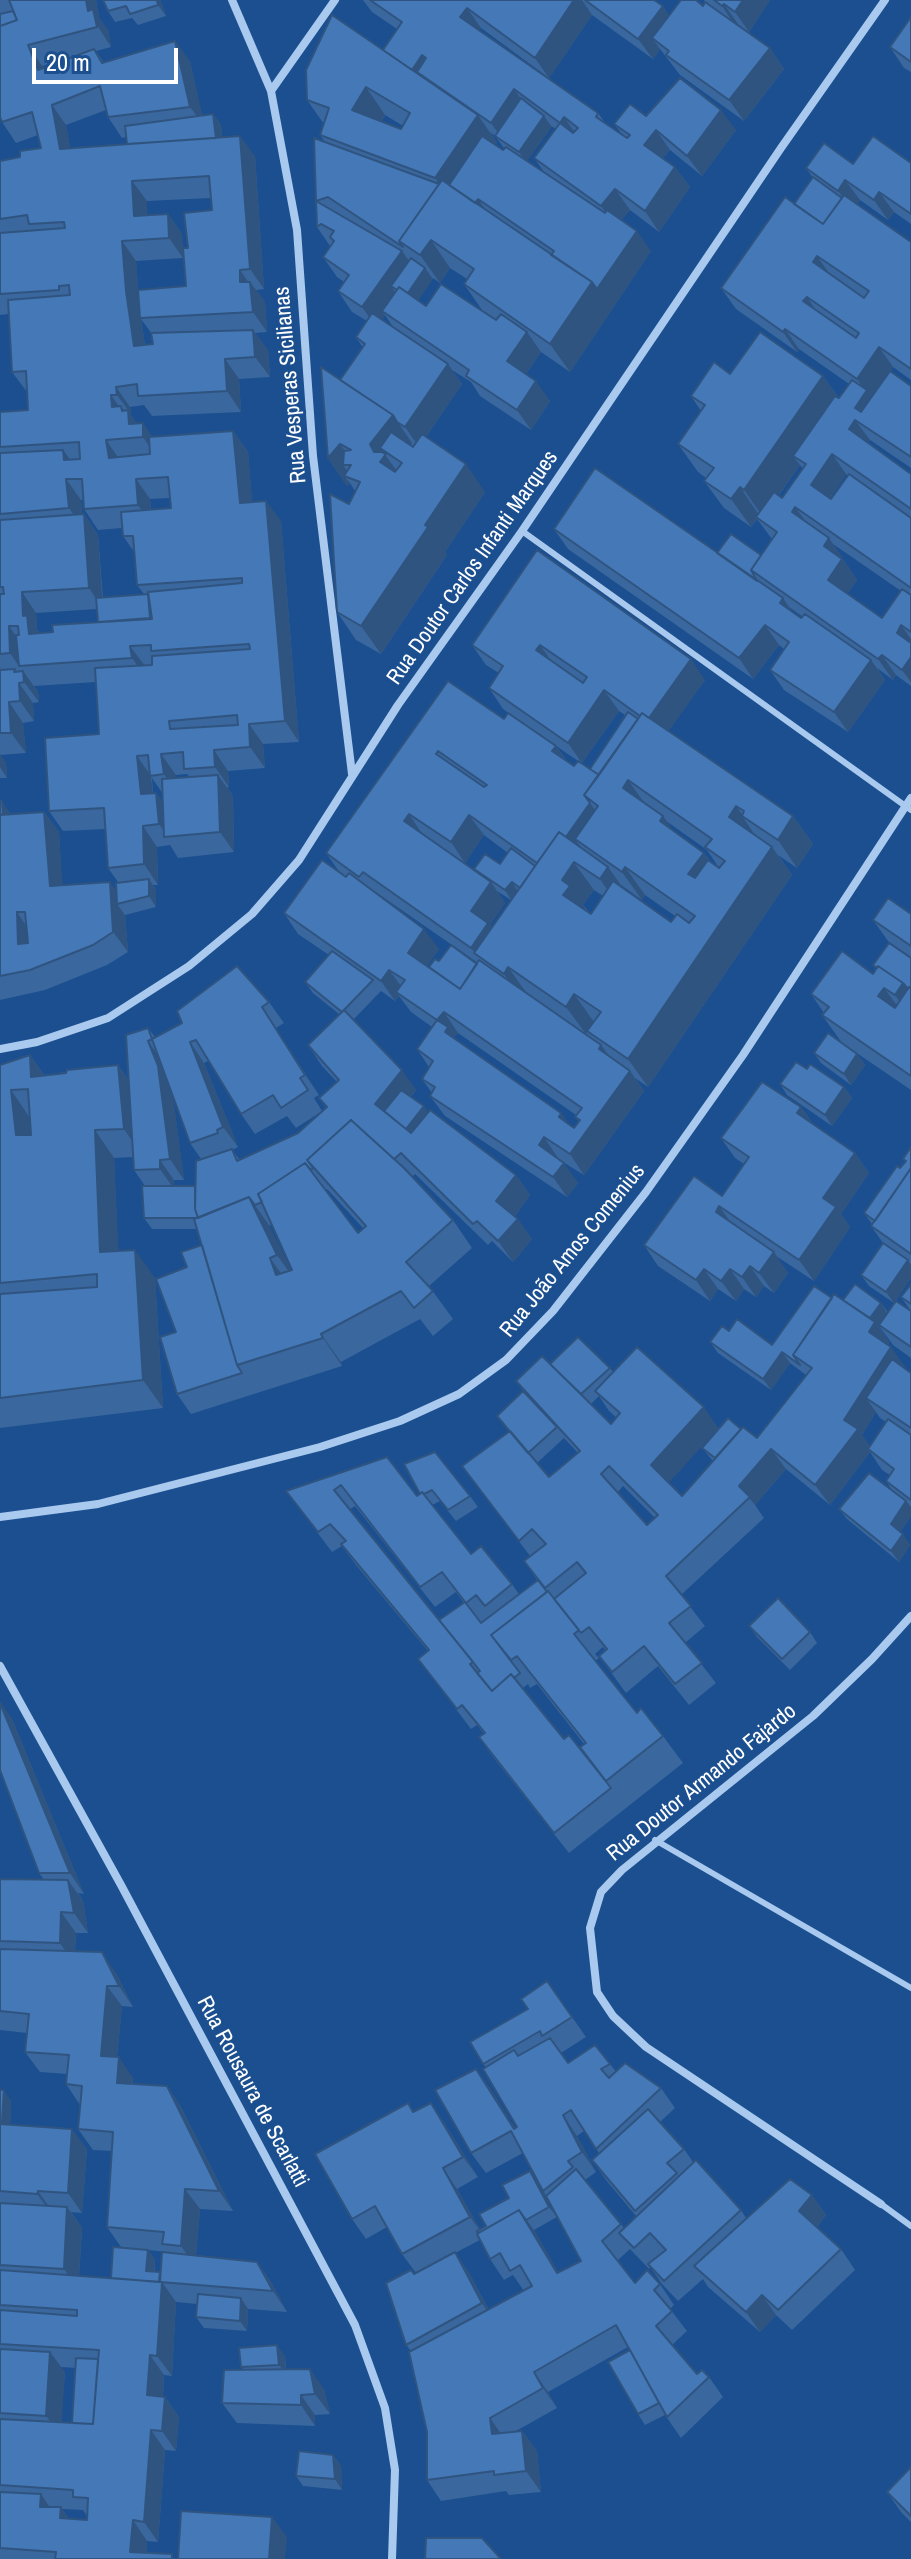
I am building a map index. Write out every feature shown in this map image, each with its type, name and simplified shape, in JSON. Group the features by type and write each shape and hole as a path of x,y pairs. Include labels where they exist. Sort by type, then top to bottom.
{"street":[{"name":"Rua Vesperas Sicilianas","path":"232,0 271,91 297,230 313,456 352,775"},
{"path":"271,91 335,0"},
{"name":"Rua Doutor Carlos Infanti Marques","path":"0,1049 37,1042 108,1018 189,966 252,914 299,860 398,705 522,531 885,0"},
{"name":"Rua João Amos Comenius","path":"0,1517 98,1504 320,1447 400,1421 459,1394 506,1360 553,1311 646,1192 751,1042 908,808 911,798"},
{"name":"Rua Doutor Armando Fajardo","path":"881,2204 646,2047 613,2016 597,1992 590,1928 601,1892 622,1870 655,1840 813,1716 911,1616"},
{"name":"Rua Rousaura de Scarlatti","path":"0,1666 121,1885 355,2325 385,2408 395,2470 395,2546 392,2559"}],"lane":[{"path":"522,531 908,808"},
{"path":"655,1840 911,1988"},
{"path":"881,2204 911,2226"}],"building":[{"path":"9,0 86,0 88,11 93,9 97,27 28,45 38,70 94,49 102,63 175,41 190,107 108,117 100,86 52,105 60,149 240,136 250,269 240,270 240,282 250,282 253,312 140,318 138,290 186,286 183,248 188,248 184,213 212,210 209,176 132,181 134,216 168,214 169,238 122,241 134,346 153,344 151,333 253,330 255,357 225,359 227,391 138,396 137,384 116,387 117,395 111,395 112,407 121,406 122,411 128,410 129,424 143,423 143,437 106,440 109,458 150,454 149,437 233,431 240,503 266,501 285,721 249,724 250,747 214,750 215,767 184,769 183,752 161,754 164,774 150,776 148,755 137,756 141,794 156,793 159,824 143,826 144,864 108,868 104,808 49,811 45,738 99,734 95,668 152,665 152,656 250,649 249,644 151,651 151,645 130,646 132,658 19,666 18,626 9,626 10,653 0,654 0,594 4,594 3,587 0,587 0,520 84,514 89,588 22,592 23,616 27,615 29,634 53,632 52,625 152,619 148,592 242,583 242,578 137,585 133,536 123,536 121,512 171,508 168,477 136,479 138,505 84,509 82,479 66,479 69,508 0,514 0,453 63,450 64,460 80,459 79,442 0,447 0,412 28,410 26,371 12,372 8,300 70,295 69,285 59,286 59,290 0,294 0,233 65,228 64,222 29,224 27,215 0,219 0,161 20,157 20,151 41,148 32,112 2,122 0,117 0,26 17,20","holes":["237,715 238,725 170,729 169,721"]},
{"path":"103,0 157,0 158,5 130,14 126,6 108,11"},
{"path":"370,0 574,0 535,58 467,8 460,17 598,113 596,117 627,138 630,135 614,124 630,104 646,116 680,78 721,110 687,156 656,130 644,145 675,167 645,211 615,189 601,206 534,158 560,123 514,89 491,123 417,72 426,58 422,55 412,70 383,50 402,22","holes":["564,117 578,128 573,133 560,123"]},
{"path":"585,0 654,0 663,6 638,39"},
{"path":"681,0 696,0 703,6 705,2 770,48 729,100 666,55 669,51 652,38"},
{"path":"714,0 743,0 735,12"},
{"path":"13,11 17,20 0,26 0,14"},
{"path":"332,15 478,115 435,178 320,135 329,108 307,100 306,70","holes":["366,87 410,113 401,129 352,110"]},
{"path":"911,17 911,62 890,47"},
{"path":"521,98 544,116 519,152 495,136"},
{"path":"213,114 216,138 127,144 125,126"},
{"path":"482,136 503,150 506,147 637,231 597,289 592,282 551,255 554,251 478,199 475,203 449,185"},
{"path":"873,136 911,163 911,214 879,192 874,200 845,180 838,191 806,168 824,143 853,164"},
{"path":"314,138 439,184 399,241 403,247 328,197 316,201"},
{"path":"813,177 842,198 823,224 794,204"},
{"path":"442,180 592,282 550,344 464,284 474,269 431,240 420,255 399,241"},
{"path":"844,195 911,242 911,369 879,347 857,379 721,288 785,197 823,224","holes":["817,256 869,291 864,298 813,262","807,297 859,333 856,338 803,301"]},
{"path":"316,201 402,251 362,307 338,291 349,275 323,257 334,241 330,237 334,231 321,224 317,227"},
{"path":"411,258 425,268 408,293 391,286"},
{"path":"441,284 496,320 501,314 527,332 507,361 536,381 517,410 466,376 469,370 382,311 399,287 426,306"},
{"path":"372,313 448,364 405,427 393,415 340,380 365,344 356,337"},
{"path":"760,332 823,376 744,490 740,487 731,499 704,481 714,468 678,444 705,405 691,396 714,362 730,374"},
{"path":"321,367 393,415 370,444 374,452 386,454 380,462 395,472 402,463 380,448 391,432 413,447 422,434 466,464 361,626 337,612 330,494 349,504 360,482 344,476 351,465 343,465 344,451 351,450 340,444 328,458"},
{"path":"890,371 911,386 911,457 855,420 849,429 911,474 911,509 832,454 811,485 831,499 849,474 911,518 911,588 795,507 792,512 829,538 824,546 842,559 828,580 882,618 902,589 911,595 911,632 901,625 897,633 911,643 911,657 902,670 882,655 878,659 751,570 777,532 756,517 774,492 782,498 806,464 793,456 835,396 839,398 852,380 867,390 855,408 861,412"},
{"path":"595,468 783,598 780,603 801,618 805,614 871,660 834,712 770,670 789,642 765,625 739,658 554,529"},
{"path":"731,534 761,555 751,570 757,581 717,553"},
{"path":"537,550 691,659 649,718 642,713 640,716 604,690 568,743 489,688 503,666 472,645","holes":["540,645 587,677 583,683 536,650"]},
{"path":"148,594 150,618 98,622 96,598"},
{"path":"15,669 14,672 23,671 24,682 19,683 20,701 9,702 11,733 0,733 0,670"},
{"path":"448,681 504,719 508,713 556,746 552,751 574,766 578,761 599,775 584,795 590,803 566,837 559,832 537,863 469,815 451,842 409,814 404,821 491,882 471,911 488,923 471,948 363,872 359,877 326,853","holes":["438,751 487,785 484,787 436,754"]},
{"path":"628,712 638,719 599,775 590,769"},
{"path":"642,713 793,816 778,840 742,816 744,811 736,806 729,817 772,847 628,1059 587,1031 601,1012 574,994 566,1007 508,967 504,974 474,953 559,832 608,867 600,879 574,862 562,880 570,886 563,895 591,914 613,881 671,922 677,914 689,923 695,916 625,867 622,872 575,839 598,806 584,795","holes":["628,780 712,839 705,847 725,861 719,868 708,860 695,878 688,874 704,853 660,821 663,816 623,788"]},
{"path":"218,775 220,832 164,837 162,779"},
{"path":"44,812 50,886 110,882 113,932 93,945 30,970 0,976 0,815","holes":["17,912 25,912 28,943 18,944"]},
{"path":"511,848 535,866 520,888 512,882 505,890 474,869 485,854 500,864"},
{"path":"322,860 346,877 349,873 424,929 408,953 460,989 479,960 601,1045 599,1049 630,1071 570,1154 544,1137 539,1145 564,1163 553,1177 430,1096 435,1087 422,1079 433,1061 417,1049 437,1020 396,992 405,980 389,970 381,981 284,913","holes":["444,1012 582,1108 575,1117 580,1120 574,1128 559,1117 561,1113 445,1032 448,1027 437,1020"]},
{"path":"149,879 149,896 117,904 116,883"},
{"path":"888,898 911,914 911,946 873,920"},
{"path":"889,943 911,958 911,988 908,989 873,965"},
{"path":"451,945 477,964 460,989 429,967 435,959 439,961"},
{"path":"332,951 373,980 342,1012 305,982"},
{"path":"842,951 873,974 878,966 903,983 895,995 884,988 878,996 895,1008 911,988 911,1076 822,1015 829,1007 811,994"},
{"path":"237,966 269,1002 262,1007 305,1075 300,1078 308,1090 281,1108 273,1095 241,1114 196,1040 190,1042 223,1127 217,1130 218,1133 190,1143 152,1039 182,1023 177,1011"},
{"path":"344,1010 402,1070 375,1104 411,1133 430,1110 516,1175 496,1201 518,1219 498,1241 477,1221 473,1224 401,1153 394,1159 351,1120 307,1160 313,1168 311,1170 305,1163 258,1194 262,1202 255,1205 249,1197 198,1218 195,1209 196,1161 232,1149 237,1161 298,1133 327,1107 319,1098 339,1080 308,1045"},
{"path":"148,1028 152,1039 148,1041 158,1066 170,1159 160,1160 160,1169 134,1170 126,1035"},
{"path":"828,1033 857,1054 844,1074 814,1053"},
{"path":"30,1055 31,1077 118,1065 124,1129 95,1130 100,1252 135,1250 143,1380 0,1398 0,1294 97,1287 97,1274 0,1283 0,1065","holes":["28,1089 31,1135 16,1135 11,1090"]},
{"path":"796,1062 807,1069 810,1064 844,1087 825,1115 780,1084"},
{"path":"762,1082 801,1107 797,1113 855,1153 823,1198 836,1207 799,1260 719,1206 716,1212 774,1252 759,1273 750,1266 742,1277 730,1269 721,1281 704,1269 696,1280 644,1245 694,1176 722,1196 749,1157 721,1138"},
{"path":"401,1090 424,1106 406,1129 384,1111"},
{"path":"351,1120 404,1168 453,1220 406,1262 433,1291 414,1308 401,1291 321,1334 323,1338 237,1365 194,1219 249,1197 277,1255 270,1258 276,1275 292,1270 258,1194 305,1163 358,1233 366,1226 307,1160"},
{"path":"911,1147 911,1168 875,1221 864,1213 897,1166 900,1168 906,1161 903,1159"},
{"path":"911,1168 911,1254 871,1226"},
{"path":"142,1186 195,1186 198,1218 144,1218"},
{"path":"883,1243 908,1260 886,1292 861,1275"},
{"path":"202,1245 242,1373 177,1394 160,1337 176,1332 156,1279 187,1267 181,1252"},
{"path":"855,1284 881,1303 870,1318 843,1300"},
{"path":"911,1284 911,1304 901,1297"},
{"path":"814,1286 832,1298 793,1355 800,1365 782,1352 763,1379 710,1342 722,1326 729,1331 737,1319 772,1345"},
{"path":"834,1294 875,1322 869,1332 891,1347 844,1420 858,1429 815,1485 771,1449 739,1486 750,1497 666,1576 691,1606 669,1623 702,1663 675,1684 644,1646 612,1672 599,1656 607,1649 589,1627 581,1633 554,1599 586,1573 577,1562 545,1588 524,1561 546,1544 532,1529 519,1541 462,1466 510,1431 549,1477 580,1451 516,1381 542,1356 611,1424 620,1413 595,1391 637,1347 704,1407 651,1465 682,1496 743,1427 757,1438 812,1368 793,1355","holes":["609,1466 658,1515 647,1525 601,1474"]},
{"path":"896,1301 911,1311 911,1347 879,1325"},
{"path":"578,1337 610,1368 581,1394 550,1364"},
{"path":"892,1359 911,1373 911,1428 866,1398"},
{"path":"523,1391 557,1427 528,1453 497,1416"},
{"path":"728,1418 741,1429 715,1458 702,1448"},
{"path":"888,1419 911,1435 911,1500 886,1481 894,1469 868,1449"},
{"path":"435,1452 470,1496 448,1510 432,1490 420,1494 404,1464"},
{"path":"387,1457 417,1496 422,1492 471,1554 481,1546 512,1584 485,1606 476,1595 466,1603 442,1572 420,1587 341,1485 334,1490 473,1662 470,1664 492,1691 511,1674 564,1739 569,1735 611,1788 554,1833 479,1737 485,1733 462,1705 457,1709 418,1659 429,1650 341,1544 346,1541 330,1524 318,1532 286,1491"},
{"path":"869,1473 906,1501 891,1524 903,1534 891,1551 839,1509"},
{"path":"538,1580 547,1592 491,1635 520,1673 514,1678 511,1674 492,1691 439,1620 465,1602 481,1623"},
{"path":"548,1591 579,1630 574,1634 637,1713 641,1708 663,1736 606,1781 580,1747 586,1743 517,1656 511,1660 491,1635"},
{"path":"778,1598 810,1632 782,1659 749,1626"},
{"path":"0,1703 70,1873 39,1873 0,1770"},
{"path":"0,1879 68,1880 74,1913 61,1912 60,1943 0,1941"},
{"path":"0,1949 102,1952 119,1986 107,1986 101,2056 119,2057 117,2083 167,2086 219,2191 185,2189 181,2246 162,2244 164,2232 107,2227 113,2132 78,2129 82,2086 66,2084 69,2055 25,2052 29,2014 0,2011"},
{"path":"547,1981 572,2017 542,2036 540,2031 483,2064 470,2042 528,2009 521,1999"},
{"path":"550,2038 568,2063 595,2045 610,2064 601,2069 609,2078 625,2063 661,2088 596,2149 571,2110 563,2115 582,2152 568,2161 573,2167 543,2191 511,2131 471,2153 435,2090 476,2069 514,2129 517,2127 483,2069 514,2050 518,2056"},
{"path":"0,2090 4,2090 2,2122 0,2122"},
{"path":"408,2103 413,2112 431,2103 463,2157 443,2168 470,2217 402,2254 375,2206 352,2219 315,2154"},
{"path":"648,2109 684,2149 667,2163 677,2173 635,2211 592,2160"},
{"path":"0,2124 72,2129 68,2193 0,2191"},
{"path":"696,2160 741,2210 664,2281 648,2264 666,2250 650,2233 634,2248 619,2233"},
{"path":"576,2169 621,2224 602,2241 635,2283 647,2270 660,2284 654,2290 672,2311 656,2326 697,2374 702,2370 709,2377 667,2417 616,2325 534,2372 543,2388 490,2418 492,2434 522,2431 526,2471 494,2475 494,2471 427,2480 427,2432 409,2352 532,2286 520,2265 510,2271 500,2253 490,2259 477,2234 519,2210 557,2273 581,2261 546,2196"},
{"path":"530,2171 549,2207 526,2220 519,2210 478,2233 486,2226 479,2214 509,2198 502,2185"},
{"path":"790,2179 812,2195 799,2211 841,2249 778,2310 762,2295 746,2312 694,2266"},
{"path":"0,2203 67,2207 64,2269 0,2265"},
{"path":"113,2247 148,2250 146,2271 160,2272 159,2282 111,2278"},
{"path":"162,2252 257,2262 273,2291 160,2282"},
{"path":"455,2252 482,2303 406,2345 386,2283 411,2270 414,2274"},
{"path":"0,2270 162,2282 157,2356 150,2355 147,2395 165,2397 162,2431 151,2430 144,2522 133,2520 130,2552 172,2554 172,2559 55,2559 56,2552 0,2548 0,2492 41,2494 40,2507 61,2507 60,2518 87,2520 88,2498 73,2497 73,2490 0,2485 0,2419 93,2424 99,2350 0,2344 0,2310 77,2316 77,2310 0,2305"},
{"path":"198,2294 241,2298 240,2321 196,2317"},
{"path":"277,2345 279,2365 241,2367 239,2348"},
{"path":"0,2349 50,2352 46,2416 0,2413"},
{"path":"630,2350 659,2403 638,2414 608,2362"},
{"path":"76,2358 98,2359 93,2424 72,2423"},
{"path":"310,2369 315,2394 301,2395 301,2405 222,2403 224,2370"},
{"path":"299,2451 333,2455 335,2479 296,2476"},
{"path":"911,2467 911,2516 887,2492"},
{"path":"181,2511 272,2517 269,2559 178,2559"},
{"path":"426,2538 482,2538 501,2559 425,2559"}]}
